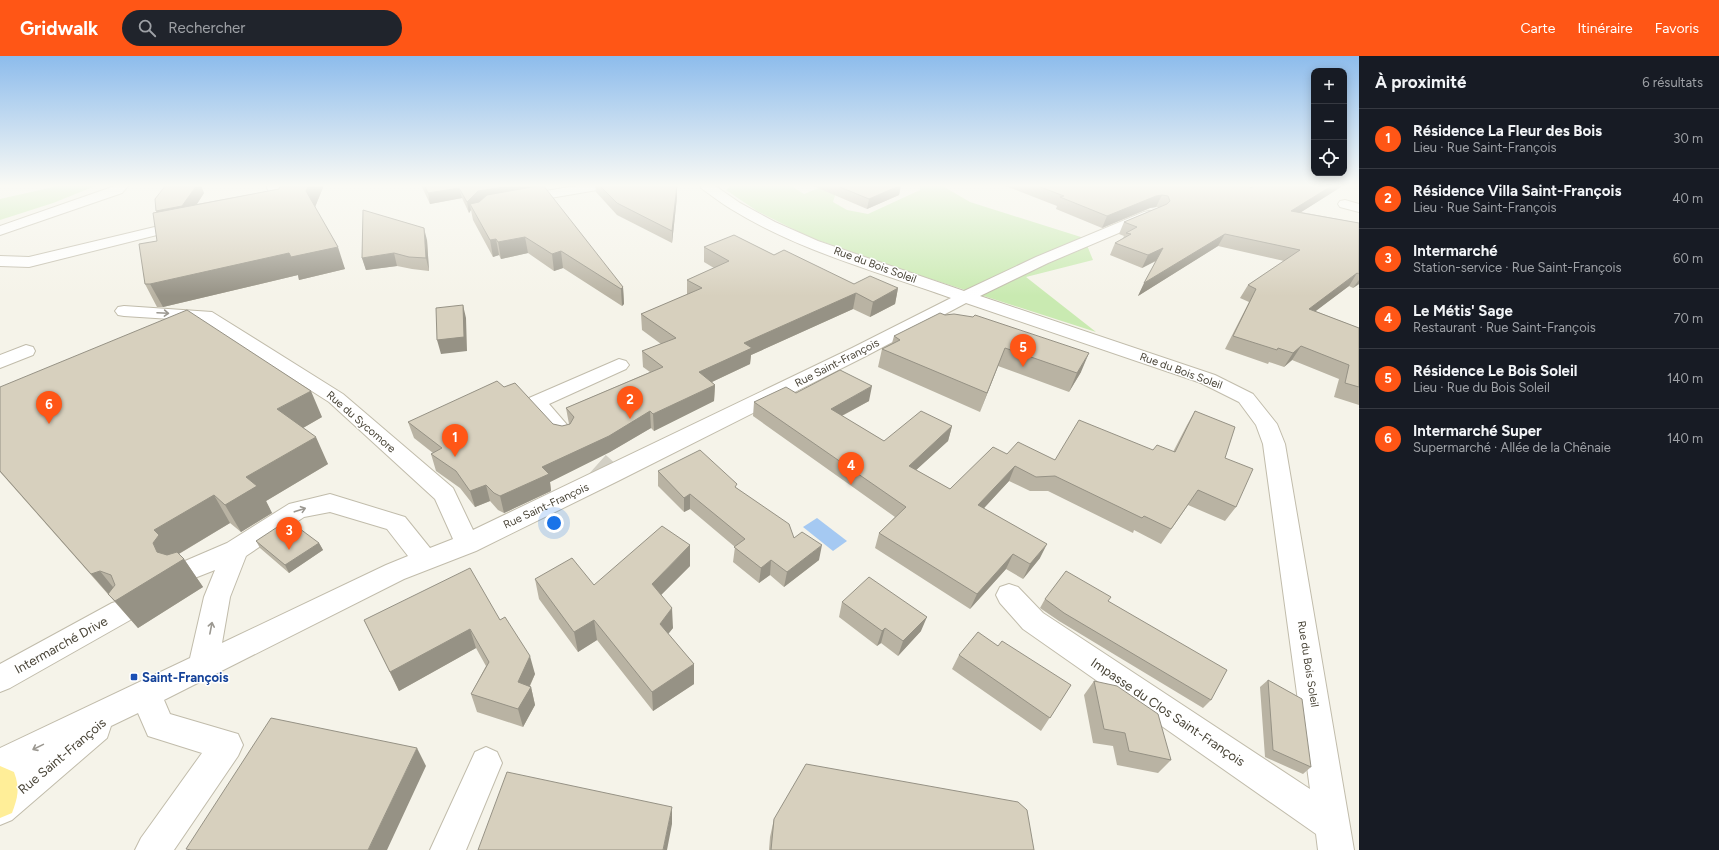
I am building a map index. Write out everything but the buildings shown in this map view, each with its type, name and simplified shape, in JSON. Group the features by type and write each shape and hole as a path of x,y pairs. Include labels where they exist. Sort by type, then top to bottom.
{"main road":[{"path":"0,782 2,784 2,796 0,801"}],"street":[{"path":"0,231 26,222"},
{"path":"0,262 29,262 196,222"},
{"name":"Rue du Bois Soleil","path":"766,222 806,240 964,297 1208,379 1246,398 1266,424 1274,444 1334,837"},
{"name":"Rue Saint-François","path":"0,765 395,572 467,544 610,475 859,352 964,297 1042,260 1132,222"},
{"name":"Rue du Sycomore","path":"124,311 206,316 336,398 372,432 445,494 467,544"},
{"path":"0,362 26,351"},
{"path":"564,434 536,402 619,365"},
{"path":"187,571 236,550 297,510 330,503 396,523 425,560"},
{"path":"203,666 217,597 236,550"},
{"name":"Impasse du Clos Saint-François","path":"1009,595 1033,621 1334,837"},
{"name":"Intermarché Drive","path":"0,679 122,611"},
{"path":"135,699 159,726 227,745 153,850"},
{"name":"Rue Saint-François","path":"0,808 135,699"},
{"path":"448,850 486,763"}],"green space":[{"path":"779,222 1034,222 1084,238 1093,260 1026,277 1096,332 900,269 809,237"}],"water":[{"path":"817,518 847,541 833,551 803,527"}],"tunnel":[{"path":"571,440 610,475"}],"place":[{"name":"Résidence Le Bois Soleil","path":"1023,367"},
{"name":"Résidence Villa Saint-François","path":"630,419"},
{"name":"Intermarché Super","path":"49,424"},
{"name":"Résidence La Fleur des Bois","path":"455,457"},
{"name":"Le Métis' Sage","path":"851,485"},
{"name":"Intermarché","path":"289,550"},
{"name":"Saint-François","path":"134,677"}]}
